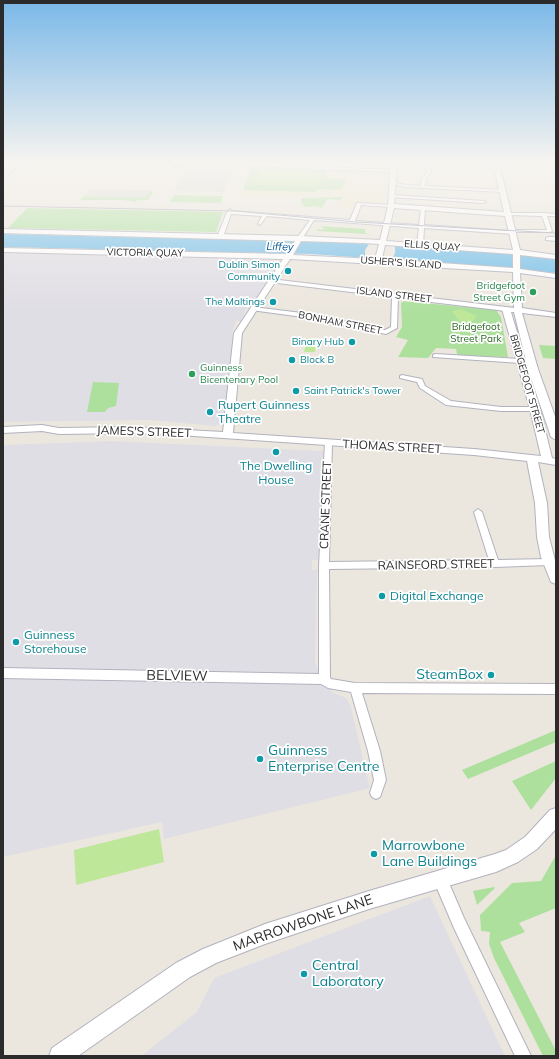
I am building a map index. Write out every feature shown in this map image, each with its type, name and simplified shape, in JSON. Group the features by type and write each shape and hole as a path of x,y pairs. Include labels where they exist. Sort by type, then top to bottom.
{"main road":[{"path":"378,260 390,212"},
{"path":"486,212 508,214"},
{"name":"BRIDGEFOOT STREET","path":"508,214 516,252 517,310 551,461"},
{"name":"ELLIS QUAY","path":"3,231 299,239 420,245 516,252 556,257"},
{"path":"228,436 238,333 299,239"},
{"name":"VICTORIA QUAY","path":"3,250 288,255"},
{"name":"USHER'S ISLAND","path":"288,255 516,270 556,276"},
{"name":"BRIDGEFOOT STREET","path":"506,309 520,360 540,407 549,412 556,437"},
{"name":"ISLAND STREET","path":"506,309 556,315"},
{"path":"540,407 556,406"},
{"name":"JAMES'S STREET","path":"3,430 42,428 59,431 131,430 228,436"},
{"name":"JAMES'S STREET","path":"3,437 40,435 59,431"},
{"name":"THOMAS STREET","path":"228,436 459,451 551,461"},
{"path":"532,458 541,503 543,537 553,571"},
{"name":"MARROWBONE LANE","path":"60,1056 183,970 210,956 265,934 406,888 477,870 512,856 531,843 556,816"}],"street":[{"path":"220,237 229,212"},
{"path":"247,212 387,225 512,232 550,231 544,214"},
{"path":"352,222 356,212"},
{"path":"420,245 423,212"},
{"path":"260,224 266,214"},
{"path":"508,214 556,215"},
{"path":"299,239 313,218"},
{"path":"548,239 556,239"},
{"name":"ISLAND STREET","path":"271,281 506,309"},
{"name":"BONHAM STREET","path":"253,309 310,316 386,332 394,328 395,296"},
{"path":"435,356 520,360"},
{"path":"402,377 420,380 422,387 450,403 491,406 501,409 540,407"},
{"name":"CRANE STREET","path":"324,679 324,566 328,443"},
{"path":"478,512 495,564"},
{"name":"RAINSFORD STREET","path":"324,566 495,564 553,571"},
{"name":"BELVIEW","path":"3,673 324,679 328,682 355,688 556,688"},
{"path":"355,688 374,750 380,780 376,793"},
{"path":"440,879 459,923 523,1056"}],"shaded area":[{"path":"3,253 191,257 281,261 250,307 247,307 241,321 236,321 232,333 231,369 227,370 229,378 227,407 220,424 215,426 149,420 3,422"},
{"path":"112,441 323,451 318,560 312,560 312,570 317,570 315,663 321,674 330,685 332,692 346,698 350,704 370,788 164,839 162,822 3,857 3,445"},
{"path":"430,896 505,1056 141,1056 197,1012 214,978"}],"green space":[{"path":"23,212 223,212 216,232 8,228"},
{"path":"320,226 365,229 365,233 367,233 366,234 317,231 318,229 323,230 324,228"},
{"name":"Bridgefoot Street Park","path":"404,301 496,310 501,317 508,357 459,356 456,349 436,348 428,358 398,357 408,340 396,337 402,327 401,303"},
{"path":"461,309 477,316 472,322 459,321 452,311"},
{"path":"307,338 317,338 315,352 304,352"},
{"path":"539,345 556,346 556,359 543,358"},
{"path":"93,382 119,383 116,406 108,408 105,412 87,412"},
{"path":"556,730 556,742 468,779 462,770"},
{"path":"556,761 556,778 531,810 512,781"},
{"path":"159,829 164,862 76,885 74,850"},
{"path":"556,855 556,908 519,923 525,932 500,942 556,1051 556,1056 543,1056 494,958 489,944 490,932 481,931 480,915 512,883 541,881"},
{"path":"495,888 477,905 473,891"}],"water":[{"name":"Liffey","path":"3,234 338,242 510,253 556,258 556,273 510,268 311,254 3,247"}],"pier":[{"path":"369,244 395,245 395,253 392,260 365,258 365,250"}],"tram line":[{"path":"251,212 356,222 556,233"}],"place":[{"name":"Dublin Simon Community","path":"288,271"},
{"name":"Bridgefoot Street Gym","path":"533,292"},
{"name":"The Maltings","path":"273,302"},
{"name":"Binary Hub","path":"352,342"},
{"name":"Block B","path":"292,360"},
{"name":"Guinness Bicentenary Pool","path":"192,374"},
{"name":"Saint Patrick's Tower","path":"296,391"},
{"name":"Rupert Guinness Theatre","path":"210,412"},
{"name":"The Dwelling House","path":"276,452"},
{"name":"Digital Exchange","path":"382,596"},
{"name":"Guinness Storehouse","path":"16,642"},
{"name":"SteamBox","path":"491,675"},
{"name":"Guinness Enterprise Centre","path":"260,759"},
{"name":"Marrowbone Lane Buildings","path":"374,854"},
{"name":"Central Laboratory","path":"304,974"}]}
